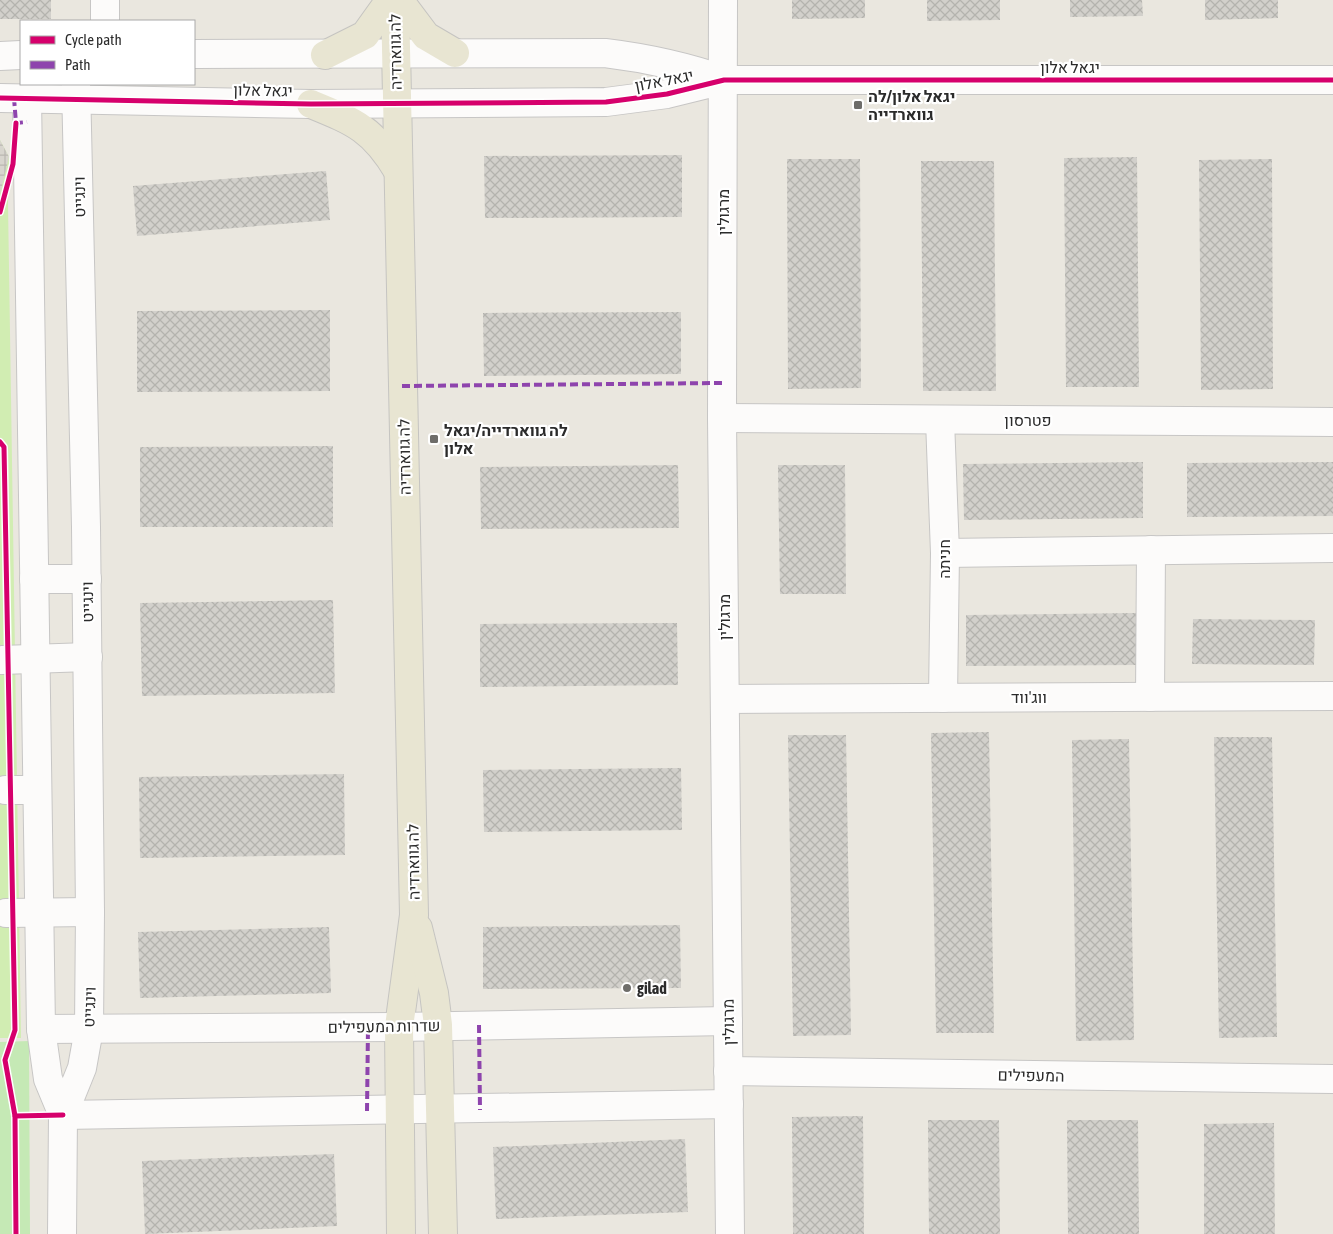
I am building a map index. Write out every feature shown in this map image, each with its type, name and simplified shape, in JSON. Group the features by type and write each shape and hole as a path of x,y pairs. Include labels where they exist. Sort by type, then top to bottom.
{"main road":[{"path":"325,55 365,35 390,0"},
{"name":"לה גווארדיה","path":"395,0 414,915 399,1027 401,1234"},
{"path":"399,0 426,36 455,53"},
{"path":"311,104 364,128 379,142 398,171"},
{"name":"לה גווארדיה","path":"414,915 434,993 438,1026 444,1234"}],"street":[{"path":"105,0 105,20"},
{"name":"מרגולין","path":"723,0 722,418 730,1234"},
{"name":"יגאל אלון","path":"195,54 325,55 395,52 605,53 646,58 683,66 724,80"},
{"path":"0,56 20,55"},
{"name":"יגאל אלון","path":"13,98 77,91 311,104 606,102 667,94 724,80 1333,80"},
{"name":"וינגייט","path":"62,1234 63,1115 82,1068 89,1029 88,657 77,91"},
{"name":"וינגייט","path":"13,98 34,580 41,1029 48,1079 63,1115"},
{"name":"פטרסון","path":"722,418 1333,422"},
{"name":"חניתה","path":"940,420 945,553 943,698"},
{"path":"945,553 1333,548"},
{"path":"1150,697 1151,550"},
{"path":"34,580 86,579"},
{"path":"2,660 88,657"},
{"name":"ווג'ווד","path":"725,698 1333,696"},
{"path":"5,790 37,790"},
{"path":"6,913 90,912"},
{"name":"שדרות המעפילים","path":"41,1029 399,1027 728,1021"},
{"name":"המעפילים","path":"728,1071 1333,1078"},
{"path":"63,1115 441,1111 729,1104"}],"green space":[{"path":"0,140 9,157 8,204 21,1038 0,1038"},
{"path":"29,1041 30,1234 0,1234 0,1042"}],"shaded area":[{"path":"0,140 9,157 0,194"}],"building":[{"path":"0,0 51,0 51,19 0,19"},
{"path":"792,0 865,0 865,18 792,19"},
{"path":"927,0 1000,0 1000,20 927,21"},
{"path":"1070,0 1142,0 1143,16 1070,17"},
{"path":"1205,0 1278,0 1278,18 1205,20"},
{"path":"682,155 682,217 485,218 484,156"},
{"path":"1137,157 1139,387 1066,387 1064,158"},
{"path":"787,159 860,159 861,388 788,389"},
{"path":"1272,159 1273,389 1201,390 1199,160"},
{"path":"921,161 994,161 996,391 923,391"},
{"path":"326,171 330,220 137,236 133,186"},
{"path":"330,310 330,391 137,392 137,311"},
{"path":"681,312 681,374 484,376 483,313"},
{"path":"333,446 333,527 140,527 140,447"},
{"path":"1143,462 1143,518 964,520 963,464"},
{"path":"1333,462 1333,516 1187,517 1187,463"},
{"path":"678,465 679,528 481,529 480,467"},
{"path":"778,465 845,465 846,594 780,594"},
{"path":"333,600 335,693 142,696 140,603"},
{"path":"1136,613 1137,665 966,666 966,615"},
{"path":"1193,619 1315,620 1314,665 1192,664"},
{"path":"677,623 678,685 480,687 480,624"},
{"path":"989,732 994,1033 936,1033 931,733"},
{"path":"788,735 846,735 851,1035 793,1036"},
{"path":"1214,737 1272,737 1277,1037 1219,1038"},
{"path":"1129,739 1134,1040 1076,1041 1072,740"},
{"path":"681,768 682,830 484,832 483,770"},
{"path":"344,774 345,855 140,858 139,777"},
{"path":"680,925 681,988 483,989 483,927"},
{"path":"329,927 331,993 140,998 138,932"},
{"path":"863,1116 864,1234 793,1234 792,1117"},
{"path":"928,1120 999,1120 1000,1234 929,1234"},
{"path":"1067,1120 1138,1120 1139,1234 1068,1234"},
{"path":"1274,1123 1275,1234 1204,1234 1204,1124"},
{"path":"685,1139 688,1212 496,1219 493,1147"},
{"path":"334,1154 337,1226 145,1234 142,1161"}],"marked path":[{"path":"14,98 16,123 27,122"},
{"path":"402,386 722,383"},
{"path":"479,1025 480,1110"},
{"path":"367,1111 368,1027"}],"cycle path":[{"path":"0,98 311,104 606,102 667,94 724,80 1333,80"},
{"path":"0,212 13,164 16,123"},
{"path":"0,442 4,447 15,1030 5,1060 15,1116 63,1115"},
{"path":"15,1116 16,1234"}],"place":[{"name":"יגאל אלון/לה גווארדייה","path":"858,105"},
{"name":"לה גווארדייה/יגאל אלון","path":"434,439"},
{"name":"gilad","path":"627,988"}]}
